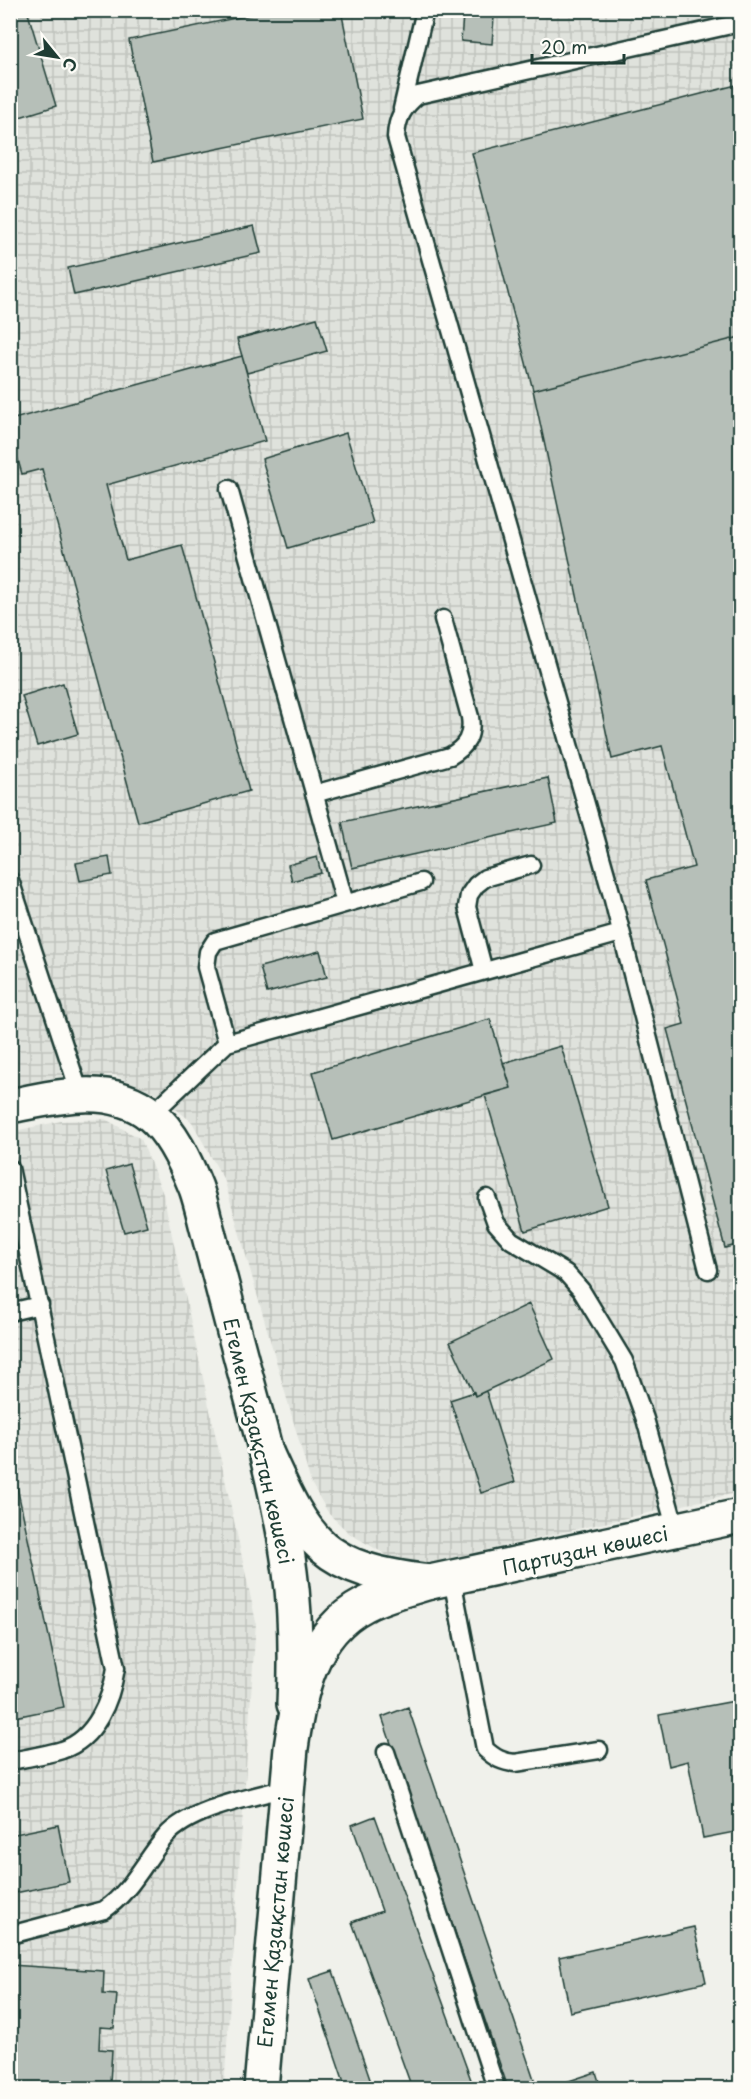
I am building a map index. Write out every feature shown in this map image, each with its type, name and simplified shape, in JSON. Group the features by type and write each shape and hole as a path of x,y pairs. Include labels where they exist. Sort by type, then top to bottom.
{"street":[{"path":"10,1106 80,1094 106,1096 143,1110"},
{"name":"Егемен Қазақстан көшесі","path":"143,1110 177,1148 196,1189 265,1450 290,1571 295,1625 291,1748 261,2088"},
{"path":"265,1450 286,1498 304,1529 327,1552 356,1568 390,1577 441,1580"},
{"name":"Партизан көшесі","path":"441,1580 741,1516"},
{"path":"291,1748 298,1701 304,1682 319,1649 332,1632 362,1605 441,1580"}],"lane":[{"path":"425,10 397,123 396,137 621,933 708,1270"},
{"path":"402,110 418,95 741,22"},
{"path":"230,489 345,903"},
{"path":"314,794 450,756 461,750 472,728 443,619"},
{"path":"484,971 467,907 470,895 476,885 485,878 531,865"},
{"path":"10,880 80,1094"},
{"path":"227,1043 206,967 208,952 215,941 421,882"},
{"path":"143,1110 227,1043 621,933"},
{"path":"10,1168 116,1668 107,1705 94,1726 81,1739 63,1750 10,1761"},
{"path":"487,1198 496,1222 511,1240 566,1274 581,1290 624,1361 645,1419 676,1530"},
{"path":"10,1312 40,1305"},
{"path":"441,1580 485,1749 504,1762 515,1763 599,1750"},
{"path":"386,1752 496,2088"},
{"path":"10,1935 104,1910 116,1902 167,1835 183,1820 286,1788"}],"shaded area":[{"path":"11,11 740,11 740,1492 415,1566 392,1558 350,1534 329,1514 311,1483 225,1182 192,1122 156,1093 114,1075 50,1078 11,1086"},
{"path":"105,1119 141,1139 163,1194 256,1622 224,2088 11,2088 10,1132 61,1121"}],"building":[{"path":"10,10 27,10 56,106 10,120"},
{"path":"274,10 341,10 363,119 153,162 129,40"},
{"path":"463,15 494,17 492,44 461,41"},
{"path":"740,84 740,337 533,390 472,153"},
{"path":"254,226 261,253 74,295 68,268"},
{"path":"317,318 327,351 247,373 237,339"},
{"path":"740,337 740,1244 725,1248 667,1029 684,1024 646,880 694,867 662,746 612,759 533,390"},
{"path":"242,356 265,441 106,485 126,560 182,545 249,791 138,822 42,469 22,474 10,432 10,420"},
{"path":"346,433 373,523 288,548 262,459"},
{"path":"63,683 78,734 37,746 22,696"},
{"path":"548,778 557,823 352,868 342,822"},
{"path":"109,857 112,875 80,881 76,863"},
{"path":"317,857 321,873 292,881 288,865"},
{"path":"320,951 327,977 267,993 260,967"},
{"path":"490,1019 511,1088 333,1140 313,1072"},
{"path":"561,1046 608,1206 525,1231 485,1095 511,1088 503,1063"},
{"path":"129,1164 147,1226 124,1232 106,1171"},
{"path":"529,1304 554,1359 475,1396 450,1342"},
{"path":"486,1391 515,1482 481,1493 450,1400 474,1392 475,1396"},
{"path":"10,1454 64,1707 10,1718"},
{"path":"740,1700 740,1831 703,1838 688,1761 669,1766 659,1715"},
{"path":"408,1707 537,2088 508,2088 382,1717"},
{"path":"375,1816 474,2088 412,2088 352,1922 382,1911 352,1825"},
{"path":"58,1825 69,1882 10,1894 10,1835"},
{"path":"694,1927 706,1982 570,2012 559,1957"},
{"path":"10,1965 104,1971 103,1994 117,1995 114,2028 100,2027 99,2049 112,2050 110,2083 96,2082 96,2088 10,2088"},
{"path":"333,1971 373,2088 346,2088 309,1979"},
{"path":"596,2072 601,2088 548,2088"}]}
